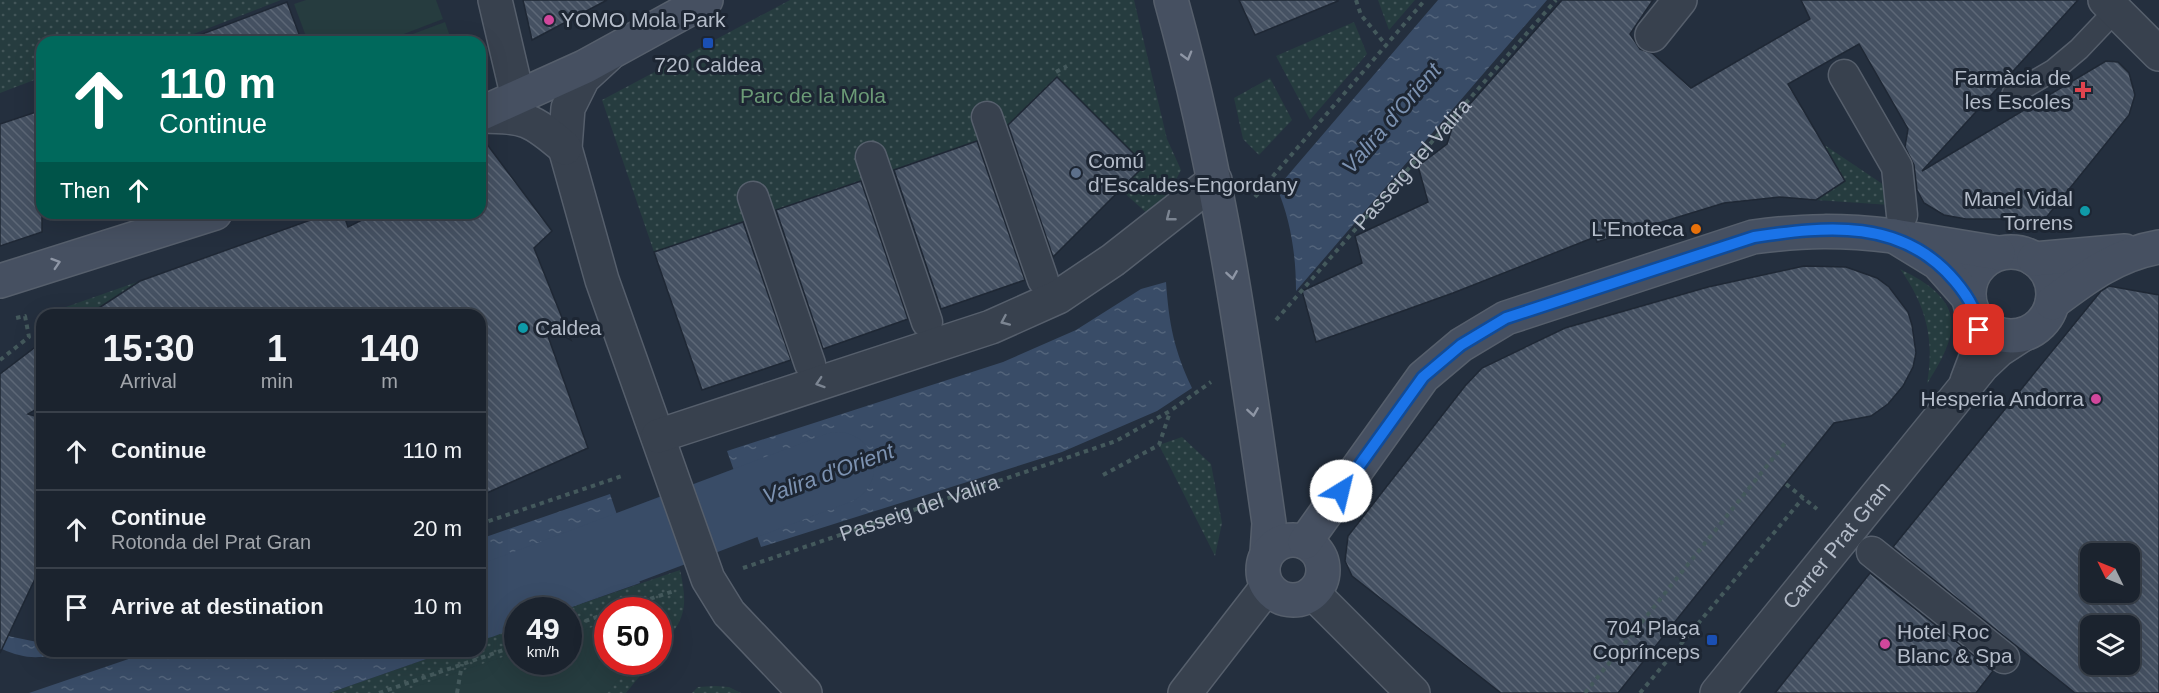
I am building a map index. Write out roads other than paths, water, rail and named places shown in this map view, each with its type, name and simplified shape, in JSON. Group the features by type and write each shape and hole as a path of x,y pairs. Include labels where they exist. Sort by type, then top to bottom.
{"main road":[{"path":"486,112 614,49 706,0"},
{"path":"1171,0 1192,75 1215,180 1236,211 1244,354 1269,523 1268,553 1262,570 1267,587 1283,600 1294,601 1313,593 1323,575 1323,565 1313,547 1305,542 1284,541 1268,553"},
{"path":"0,281 195,219"},
{"path":"1305,542 1423,377 1461,345 1506,318 1754,237 1796,231 1898,225 1998,253"},
{"path":"1898,225 1938,263 1973,310 1998,334 2022,335 2042,323 2052,303 2084,278 2114,261 2151,248"},
{"path":"1973,310 1970,284 1976,271 1985,260 1998,253 2013,251 2034,259 2151,248"},
{"path":"2034,259 2050,279 2052,303"}],"street":[{"path":"495,0 518,98"},
{"path":"1652,35 1680,0"},
{"path":"2110,6 2159,54"},
{"path":"614,49 583,78 568,108 565,148 602,280 708,579 729,614 805,693"},
{"path":"1844,75 1897,167 1898,225"},
{"path":"486,115 519,117 539,126 565,148"},
{"path":"987,117 1043,279"},
{"path":"870,157 927,322"},
{"path":"662,449 991,327 1058,297 1113,260 1215,180"},
{"path":"753,198 810,364"},
{"path":"1956,397 1974,367 1978,352 1973,310"},
{"path":"1956,397 1999,350 2022,335"},
{"name":"Carrer Prat Gran","path":"1717,693 1849,534 1956,397"},
{"path":"1872,552 2004,658"},
{"path":"1185,693 1267,587"},
{"path":"1313,593 1413,693"}],"lane":[{"path":"2013,94 2054,70 2079,49 2110,6"}],"water":[{"path":"1438,0 1547,0 1296,291 1292,239 1277,188"},
{"path":"1166,282 1173,336 1192,388 1157,411 1062,452 761,547 727,451 1003,362 1076,330 1141,289"},
{"path":"610,494 640,583 594,597 594,599 582,603 582,597 504,597 504,632 486,638 486,537"},
{"path":"8,636 36,642 36,657 18,655 2,649"},
{"path":"134,657 432,657 329,693 29,693"}],"waterway":[{"name":"Valira d'Orient","path":"486,601 838,468"}],"place":[{"name":"YOMO Mola Park","path":"549,20"},
{"name":"720 Caldea","path":"708,43"},
{"name":"Farmàcia de les Escoles","path":"2083,90"},
{"name":"Comú d'Escaldes-Engordany","path":"1076,173"},
{"name":"Manel Vidal Torrens","path":"2085,211"},
{"name":"L'Enoteca","path":"1696,229"},
{"name":"Caldea","path":"523,328"},
{"name":"Hesperia Andorra","path":"2096,399"},
{"name":"704 Plaça Coprínceps","path":"1712,640"},
{"name":"Hotel Roc Blanc & Spa","path":"1885,644"}],"park label":[{"name":"Parc de la Mola","path":"813,96"}]}
